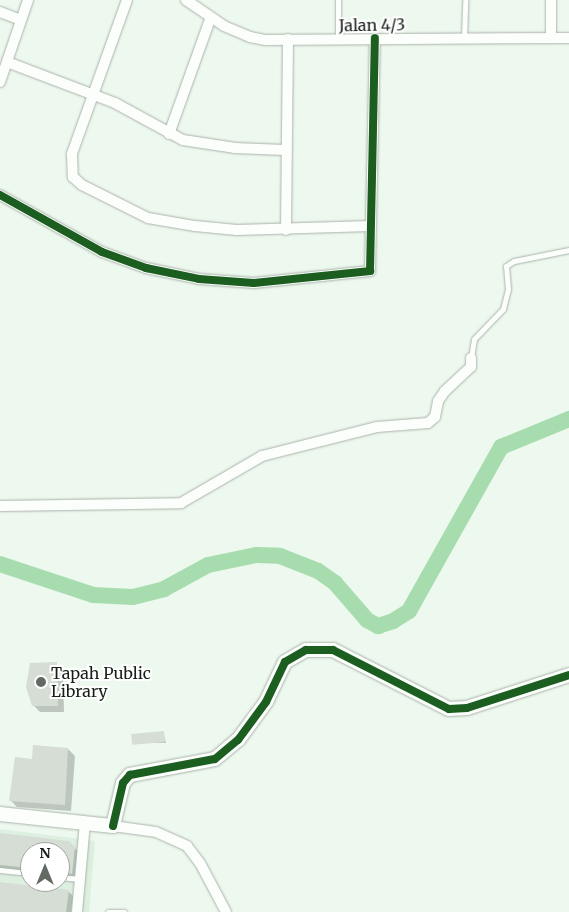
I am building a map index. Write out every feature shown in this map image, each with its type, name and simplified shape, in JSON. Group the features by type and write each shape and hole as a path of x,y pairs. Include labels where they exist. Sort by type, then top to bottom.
{"street":[{"path":"0,82 4,61 28,0"},
{"path":"127,0 72,154 73,177 82,185 148,218 237,230 370,226"},
{"name":"Jalan 4/3","path":"186,0 211,17 250,37 288,39 569,38"},
{"path":"550,0 551,38"},
{"path":"0,12 21,20"},
{"path":"169,134 211,17"},
{"path":"0,196 102,252 146,268 199,280 254,283 370,271 375,38"},
{"path":"286,230 284,150 288,39"},
{"path":"4,61 94,95 183,140 218,145 284,150"},
{"path":"0,506 181,503 262,456 377,427 428,423 434,417 438,401 445,391 471,367 471,358"},
{"path":"113,826 123,784 130,775 215,759 238,740 266,702 285,662 306,650 333,650 449,709 467,708 569,675"},
{"path":"0,814 156,832 186,846 200,863 226,912"},
{"path":"77,912 86,823"}],"lane":[{"path":"338,0 338,39"},
{"path":"464,38 465,0"},
{"path":"471,358 474,339 503,309 508,289 506,266 514,261 569,250"},
{"path":"0,870 20,872"},
{"path":"70,878 80,879"},
{"path":"108,912 124,912"}],"shaded area":[{"path":"0,829 95,841 89,912 0,912"}],"building":[{"name":"Tapah Public Library","path":"57,662 58,706 32,706 26,687 30,663"},
{"path":"164,731 165,742 132,745 131,734"},
{"path":"33,745 68,748 65,805 9,801 15,757 32,759"},
{"path":"0,833 70,842 20,842 20,867 0,865"},
{"path":"70,842 75,847 72,874 70,874"},
{"path":"0,882 20,884 20,892 69,892 66,912 0,912"}],"waterway":[{"path":"0,564 93,595 133,597 164,589 208,565 256,555 280,556 318,571 335,583 367,620 378,626 393,621 409,611 501,447 569,419"}],"cycle path":[{"path":"0,195 102,252 146,268 199,279 254,283 370,271 375,38"},
{"path":"113,826 123,783 130,775 215,759 238,740 266,702 285,662 306,650 333,650 449,709 467,708 569,675"}],"place":[{"name":"Tapah Public Library","path":"41,682"}]}
